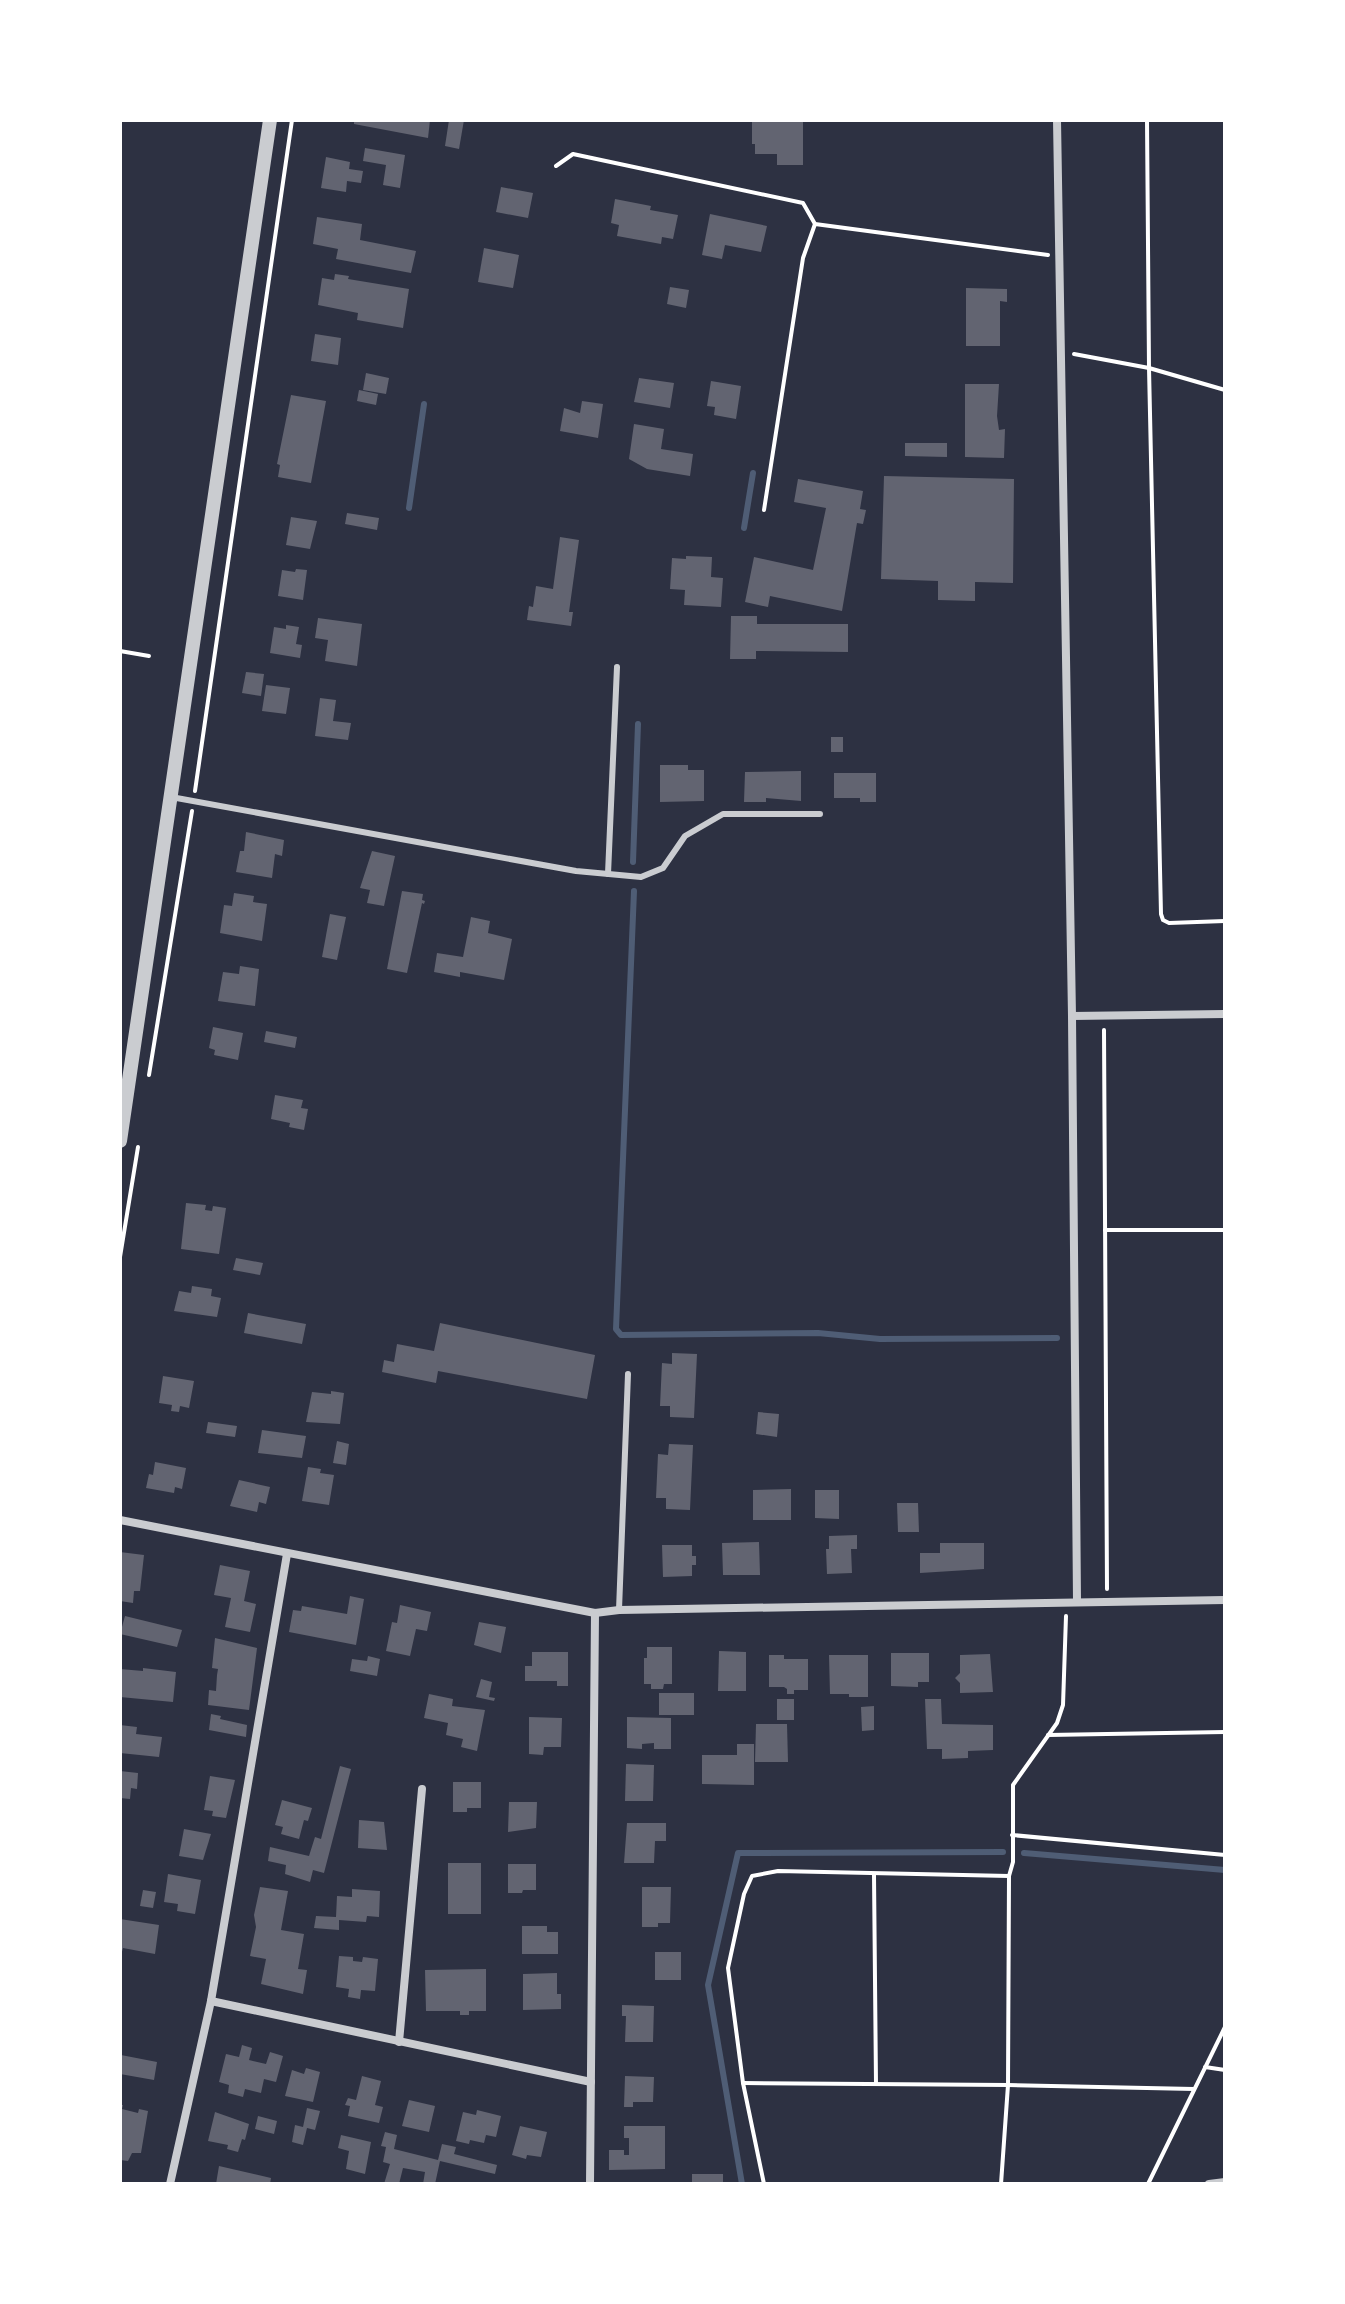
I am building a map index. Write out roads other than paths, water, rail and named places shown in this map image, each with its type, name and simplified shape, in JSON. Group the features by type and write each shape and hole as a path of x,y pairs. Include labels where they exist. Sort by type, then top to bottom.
{"street":[{"path":"120,1141 270,120"},
{"path":"1057,120 1072,1016 1077,1601"},
{"path":"1072,1016 1225,1014"},
{"path":"120,1520 595,1613 619,1610 1225,1600"},
{"path":"170,2184 211,2001 287,1554"},
{"path":"590,2184 595,1613"},
{"path":"399,2042 422,1789"},
{"path":"211,2001 591,2082"},
{"path":"1209,2184 1225,2182"}],"lane":[{"path":"608,874 617,667"},
{"path":"171,797 576,871 641,877 663,868 685,836 723,814 820,814"},
{"path":"619,1610 628,1374"}],"waterway":[{"path":"409,508 424,404"},
{"path":"744,528 753,473"},
{"path":"633,862 638,724"},
{"path":"634,891 616,1329 621,1335 818,1333 880,1339 1057,1338"},
{"path":"742,2184 708,1985 738,1853 1003,1852"},
{"path":"1024,1853 1225,1870"}]}
